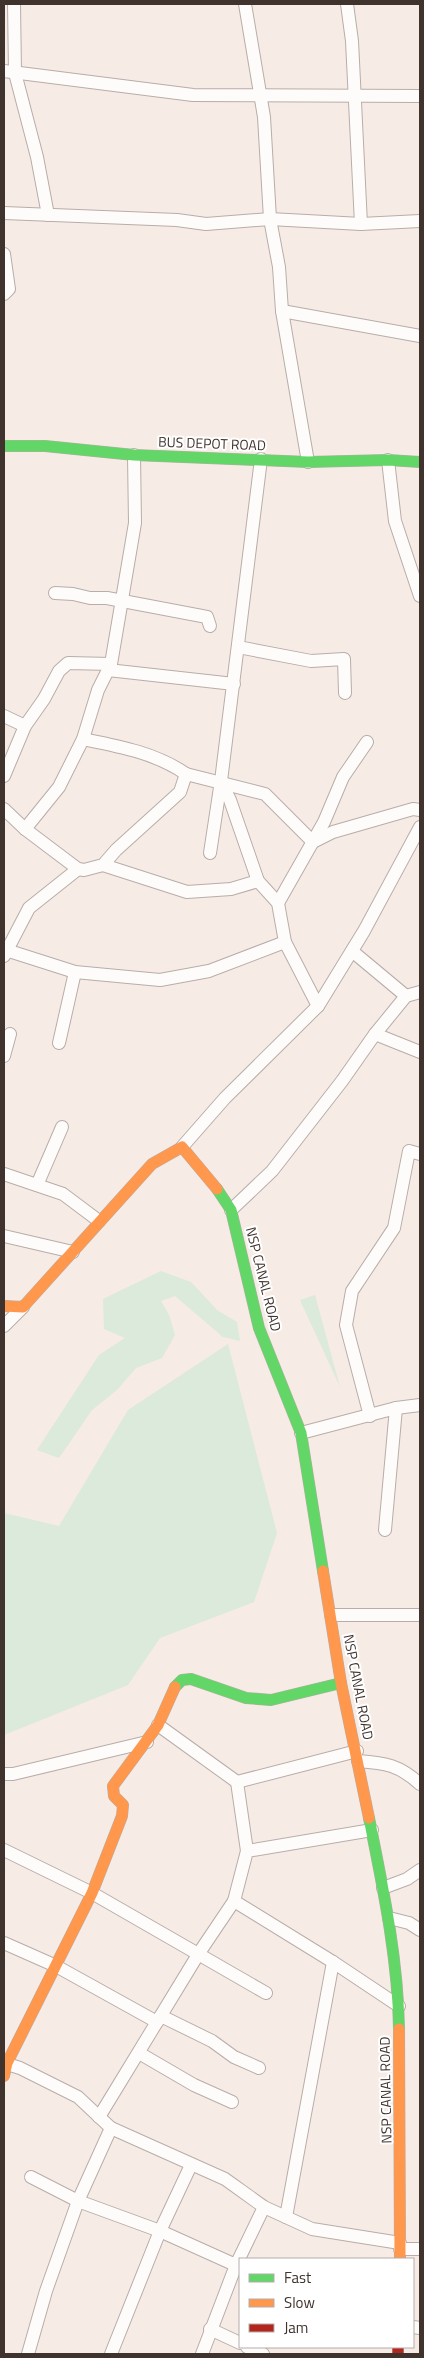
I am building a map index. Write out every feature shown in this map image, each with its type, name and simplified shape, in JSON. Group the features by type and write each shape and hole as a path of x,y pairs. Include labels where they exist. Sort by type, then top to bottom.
{"street":[{"path":"14,4 9,72 37,157 48,215"},
{"path":"245,4 264,117 270,219 279,267 282,311 308,462"},
{"path":"347,4 352,41 361,224"},
{"path":"9,72 194,95 354,94 420,96"},
{"path":"4,213 177,220 206,224 270,219 361,224 420,221"},
{"path":"4,254 9,289 4,294"},
{"path":"282,311 420,336"},
{"name":"BUS DEPOT ROAD","path":"4,446 45,446 134,455 308,462 388,460 420,462"},
{"path":"25,829 59,787 83,739 98,690 110,667 135,523 134,455"},
{"path":"210,853 234,684 260,459"},
{"path":"388,460 395,521 420,596"},
{"path":"54,593 123,600 207,617 210,626"},
{"path":"238,647 311,661 344,659 344,693"},
{"path":"4,776 25,726 44,699 59,671 68,663 234,684"},
{"path":"4,716 25,726"},
{"path":"83,739 123,747 174,765 186,774 221,781 265,794 313,842"},
{"path":"278,903 313,842 343,777 367,742"},
{"path":"103,865 116,850 180,792 186,774"},
{"path":"221,781 230,800 258,881 278,903 285,942 318,1006"},
{"path":"4,809 25,829 78,868 84,870 103,865 186,892 231,889 258,881"},
{"path":"313,842 333,832 413,809 420,810"},
{"path":"4,1326 152,1164 182,1147 225,1098 318,1006 352,951 420,827"},
{"path":"78,868 29,908 5,953 75,972 168,978 209,971 285,942"},
{"path":"352,951 406,996"},
{"path":"59,1043 75,972"},
{"path":"231,1210 272,1171 342,1081 375,1034 406,996 420,992"},
{"path":"4,1056 10,1034"},
{"path":"375,1034 420,1052"},
{"path":"37,1185 62,1127"},
{"name":"NSP CANAL ROAD","path":"182,1147 211,1179 231,1210 259,1328 301,1433 341,1682 358,1756 389,1918 399,2006 400,2250"},
{"path":"370,1416 346,1325 352,1291 394,1228 409,1151 420,1154"},
{"path":"4,1174 63,1194 98,1221"},
{"path":"4,1236 72,1252"},
{"path":"4,1306 23,1306"},
{"path":"301,1433 396,1408 420,1405"},
{"path":"384,1530 396,1408"},
{"path":"331,1615 420,1615"},
{"path":"4,2076 6,2063 92,1893 124,1810 123,1805 114,1796 113,1786 158,1725 176,1686 182,1680 191,1678 246,1698 271,1700 341,1682"},
{"path":"99,2117 199,1953 234,1901 247,1851 237,1782 158,1725"},
{"path":"4,1774 13,1774 147,1742"},
{"path":"237,1782 358,1756 405,1770 420,1784"},
{"path":"247,1851 372,1830"},
{"path":"4,1850 92,1893 266,1993"},
{"path":"383,1888 408,1879 420,1870"},
{"path":"234,1901 333,1962 399,2006"},
{"path":"389,1918 409,1923 420,1930"},
{"path":"4,1943 56,1966 159,2019 212,2041 234,2057 259,2068"},
{"path":"286,2217 333,1962"},
{"path":"139,2053 194,2085 232,2102"},
{"path":"6,2063 78,2097 111,2128 190,2165 225,2179 264,2207 312,2229 400,2250 420,2249"},
{"path":"28,2354 46,2291 78,2201 111,2128"},
{"path":"111,2354 160,2231 190,2165"},
{"path":"31,2178 78,2201 160,2231 238,2266 210,2329 202,2354"},
{"path":"242,2258 264,2207"},
{"path":"210,2329 239,2344"},
{"path":"249,2348 263,2354"}],"green space":[{"path":"161,1271 191,1282 217,1310 237,1322 240,1341 223,1337 175,1296 161,1301 169,1315 175,1335 162,1358 136,1368 117,1390 92,1410 59,1458 37,1450 99,1355 125,1338 104,1329 103,1299"},
{"path":"315,1295 340,1387 300,1300"},
{"path":"228,1344 277,1533 254,1602 160,1638 128,1685 4,1735 4,1513 59,1526 128,1410"}],"traffic: fast":[{"path":"4,446 45,446 134,455 308,462 388,460 420,462"},
{"path":"217,1189 231,1210 259,1328 301,1433 323,1571"},
{"path":"175,1687 182,1680 191,1679 246,1698 271,1700 341,1683"},
{"path":"369,1818 393,1949 399,2029"}],"traffic: slow":[{"path":"4,1306 23,1307 152,1164 182,1147 217,1189"},
{"path":"323,1571 341,1683 369,1818"},
{"path":"4,2076 7,2063 92,1893 122,1816 123,1805 114,1796 113,1786 158,1725 175,1687"},
{"path":"399,2029 400,2258"}],"traffic: jam":[{"path":"398,2348 398,2354"}]}
